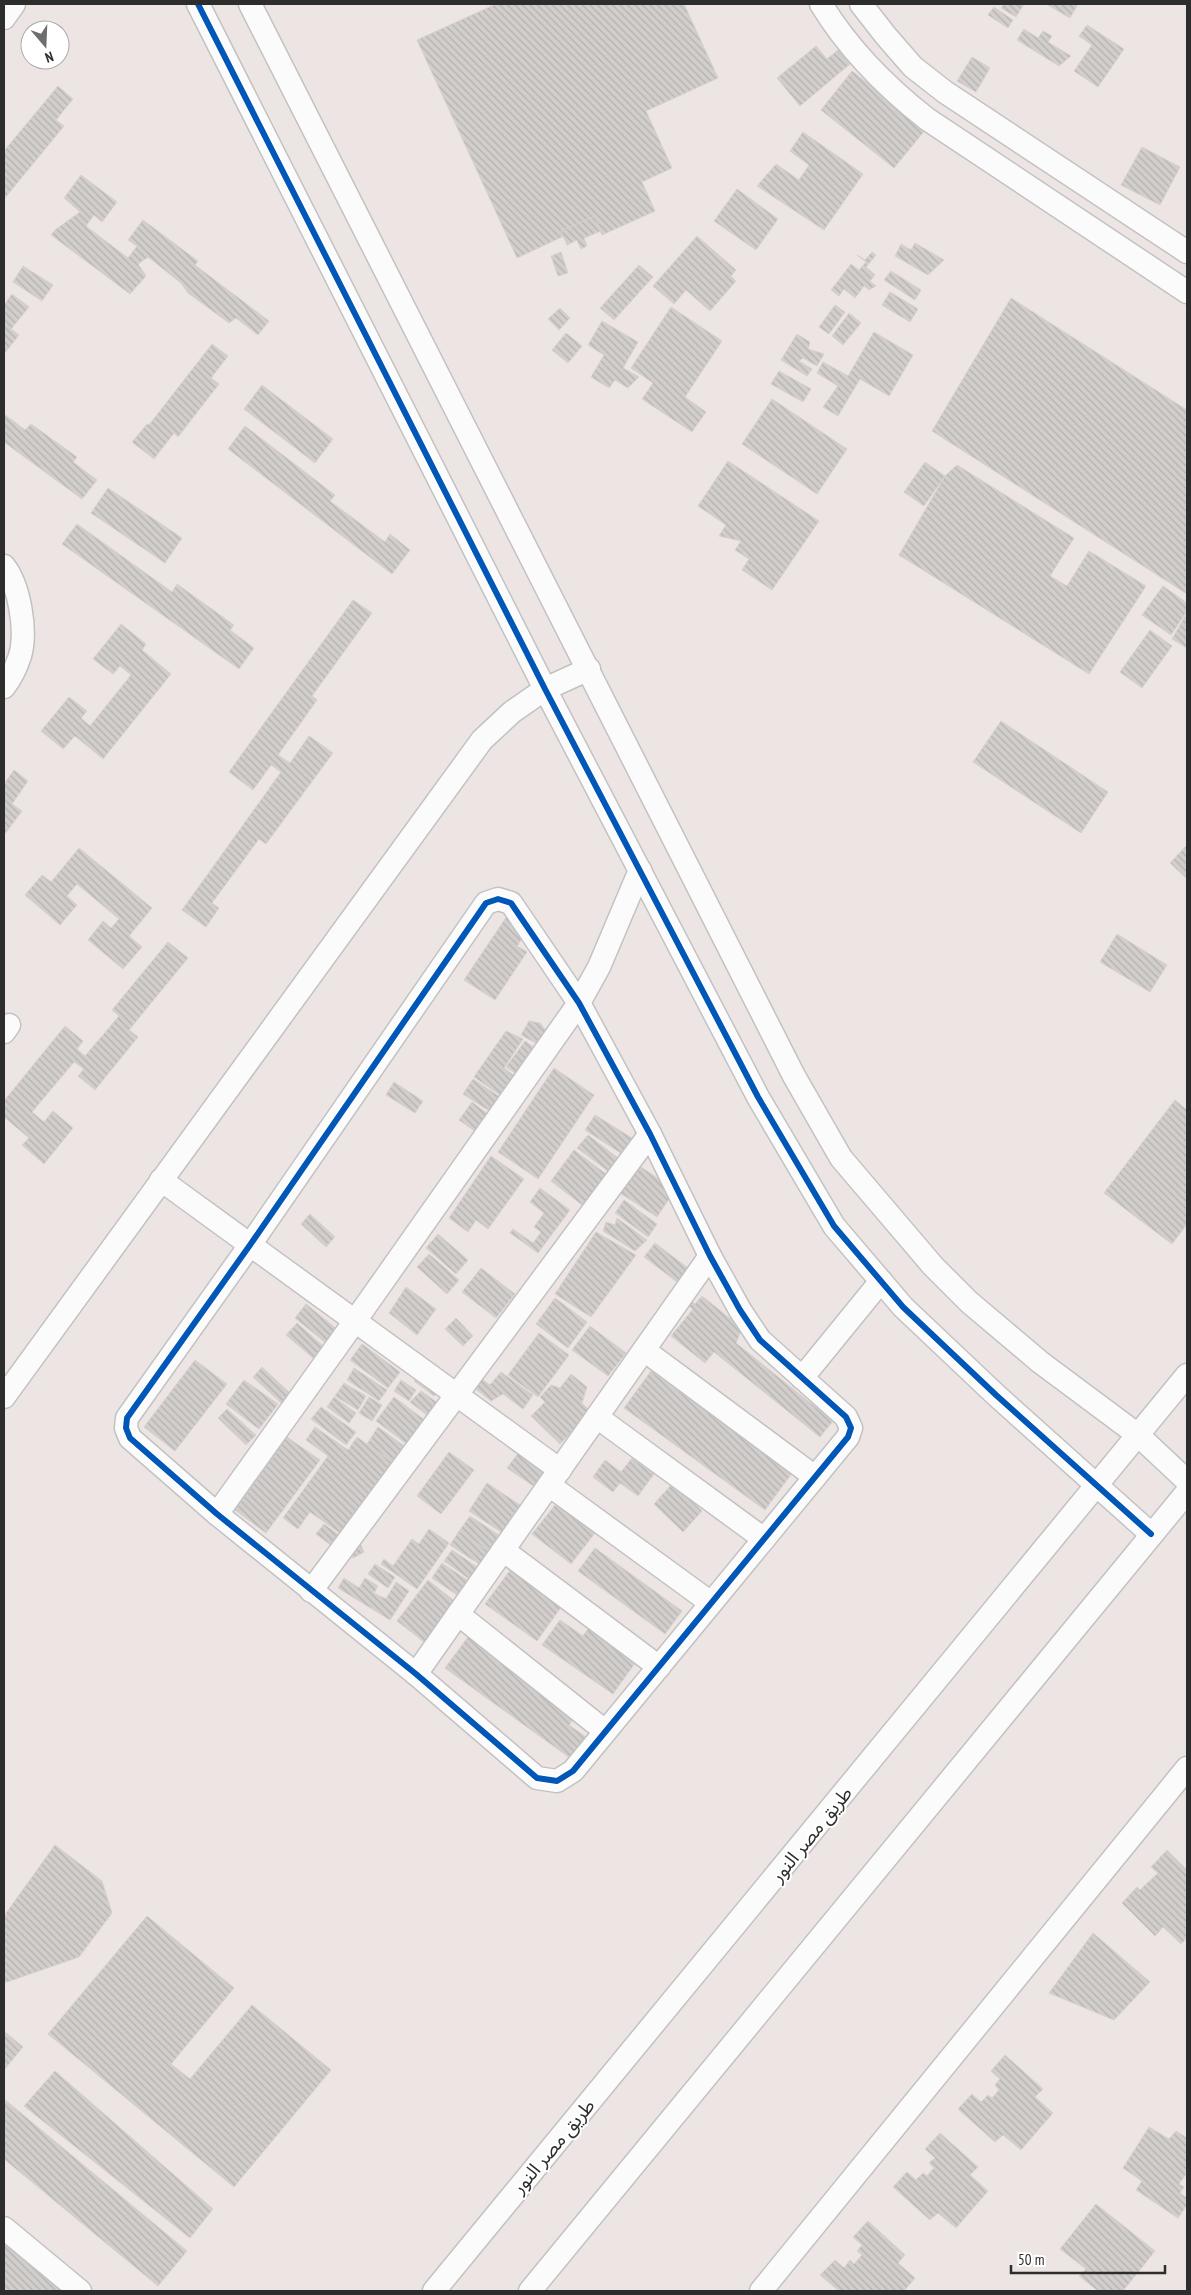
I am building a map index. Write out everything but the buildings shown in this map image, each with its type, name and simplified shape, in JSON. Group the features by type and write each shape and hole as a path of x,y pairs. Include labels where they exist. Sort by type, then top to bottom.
{"street":[{"path":"4,18 14,4"},
{"path":"198,4 545,689 758,1096 834,1226 917,1320 1152,1534"},
{"path":"250,4 794,1076 841,1158 933,1266 969,1302 1040,1362 1138,1435 1187,1481"},
{"path":"821,4 860,58 892,91 927,119 1187,292"},
{"path":"862,4 913,67 945,92 1187,252"},
{"path":"4,566 8,571 20,605 22,641 20,655 12,676 4,687"},
{"path":"4,1397 482,740 512,712 545,689 589,669"},
{"path":"217,1514 579,1004 599,967 640,870"},
{"path":"498,899 511,903 579,1004 650,1134 710,1256 740,1310 760,1340 846,1417 851,1428 848,1437 573,1771 557,1781 537,1778 416,1674 217,1514 130,1438 126,1428 127,1418 250,1245 486,903 498,899"},
{"path":"311,1591 650,1134"},
{"path":"161,1180 456,1394 554,1478 711,1603"},
{"path":"416,1674 710,1256"},
{"path":"802,1378 881,1281"},
{"path":"644,1350 815,1477"},
{"name":"طريق مصر النور","path":"434,2291 1098,1486 1187,1375"},
{"path":"596,1418 764,1539"},
{"path":"530,2291 1187,1492"},
{"path":"503,1550 659,1667"},
{"path":"458,1614 605,1731"},
{"path":"761,2291 1187,1768"},
{"path":"4,2228 80,2291"}],"cycle path":[{"path":"198,4 545,689 758,1097 834,1226 903,1307 996,1395 1151,1534"},
{"path":"498,899 511,903 579,1003 650,1134 710,1256 740,1310 760,1340 846,1417 851,1428 848,1437 573,1771 557,1781 537,1778 416,1674 217,1514 130,1438 126,1428 127,1418 250,1245 486,903 498,899"}]}
